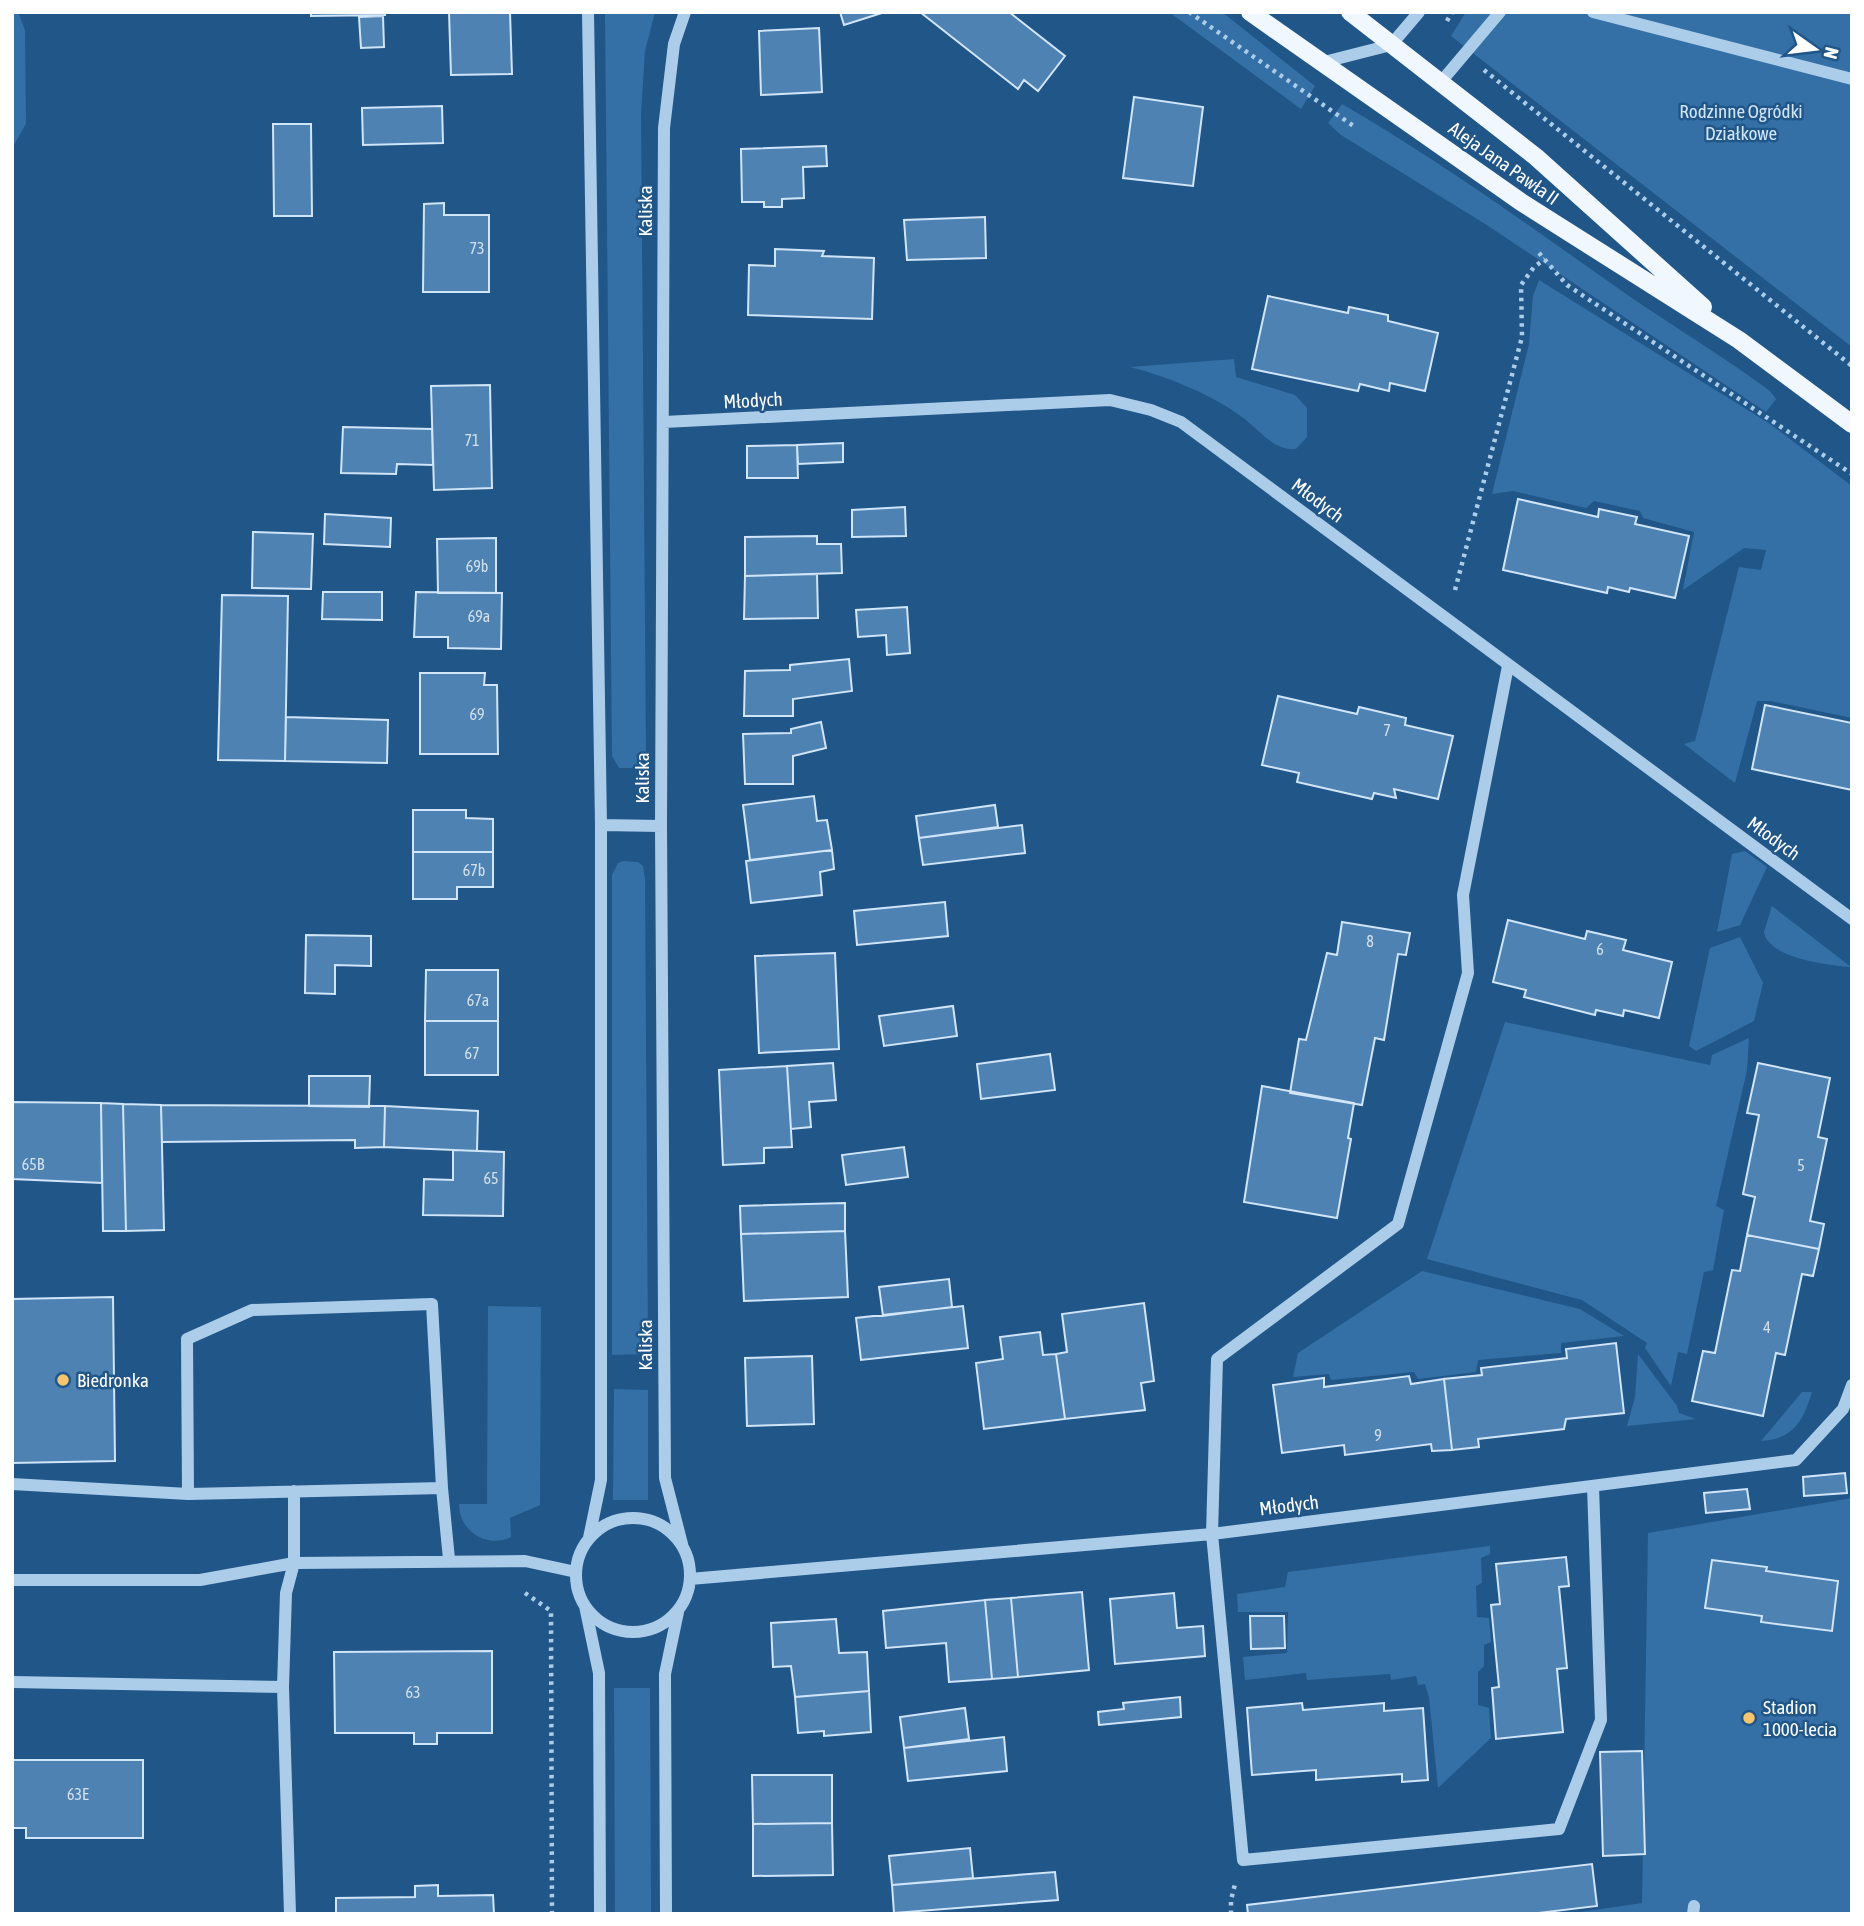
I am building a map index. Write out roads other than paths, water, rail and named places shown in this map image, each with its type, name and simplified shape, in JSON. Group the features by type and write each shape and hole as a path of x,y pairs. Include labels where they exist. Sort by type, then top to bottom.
{"main road":[{"name":"Aleja Jana Pawła II","path":"1250,12 1521,202 1739,340 1852,424"},
{"name":"Aleja Jana Pawła II","path":"1350,12 1536,157 1739,340"}],"street":[{"path":"588,12 601,825 601,1480 589,1538 580,1554 576,1572 598,1674 600,1914"},
{"name":"Kaliska","path":"682,1544 666,1478 661,826 664,128 674,44 685,12"},
{"path":"1324,62 1391,45 1419,12"},
{"path":"1440,83 1500,12"},
{"path":"1593,12 1852,79"},
{"name":"Młodych","path":"664,422 1110,400 1151,410 1181,422 1852,919"},
{"path":"1508,666 1463,895 1468,973 1398,1224 1217,1359 1212,1534 1243,1860 1559,1829 1601,1720 1593,1486"},
{"path":"601,825 661,826"},
{"path":"188,1494 187,1339 252,1310 432,1304 442,1488 449,1559"},
{"name":"Młodych","path":"690,1579 1212,1534 1796,1460 1843,1409 1852,1385"},
{"path":"12,1484 188,1494 442,1488"},
{"path":"290,1914 283,1688 286,1593 294,1563 294,1491"},
{"path":"589,1538 603,1527 619,1520 637,1518 654,1522 670,1531 682,1544 689,1561 687,1596 678,1612 665,1674 666,1914"},
{"path":"12,1580 200,1580 294,1563 449,1559 525,1561 576,1572"},
{"path":"585,1606 597,1620 630,1633 648,1631 678,1612"},
{"path":"12,1682 283,1688"}],"place":[{"name":"Biedronka","path":"63,1380"},
{"name":"Stadion 1000-lecia","path":"1749,1718"}],"park label":[{"name":"Rodzinne Ogródki Działkowe","path":"1741,122"}]}
